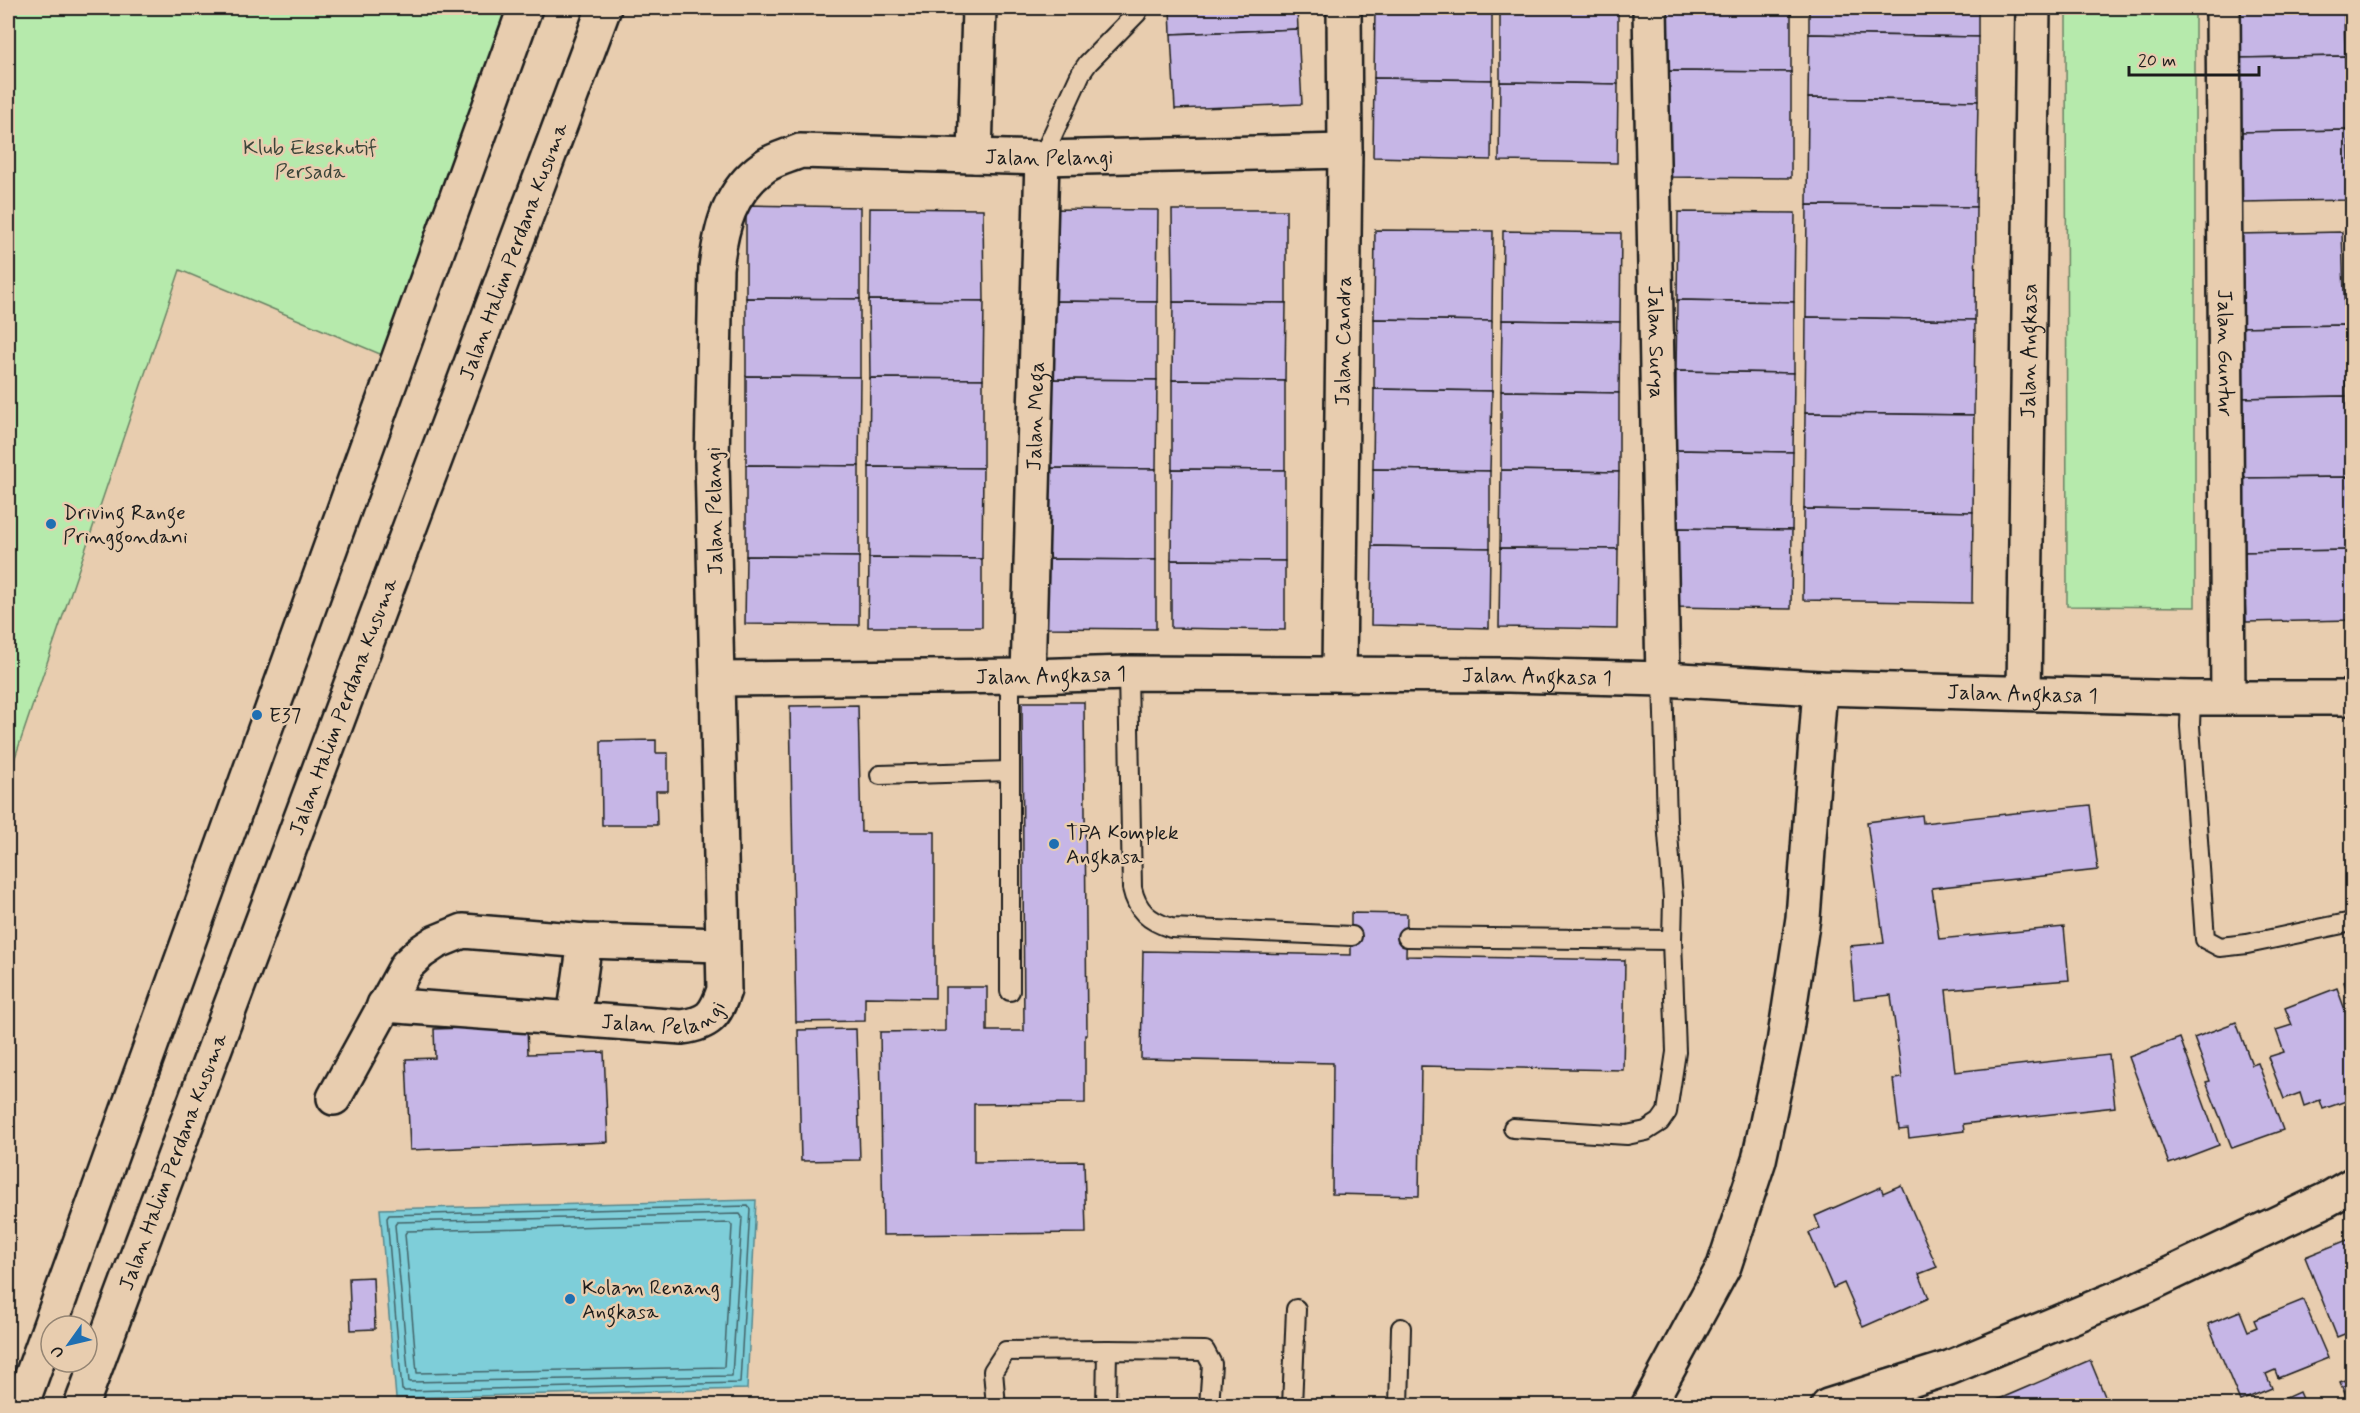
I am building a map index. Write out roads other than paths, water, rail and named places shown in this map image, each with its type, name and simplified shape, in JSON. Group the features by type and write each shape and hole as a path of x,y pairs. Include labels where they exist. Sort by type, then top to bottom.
{"street":[{"path":"21,1406 525,8"},
{"name":"Jalan Halim Perdana Kusuma","path":"81,1406 604,8"},
{"path":"975,156 979,8"},
{"name":"Jalan Candra","path":"1339,674 1346,151 1344,8"},
{"name":"Jalan Surya","path":"1650,8 1663,679"},
{"name":"Jalan Angkasa","path":"2024,693 2033,8"},
{"name":"Jalan Guntur","path":"2223,8 2228,698"},
{"name":"Jalan Pelangi","path":"384,1005 682,1027 699,1024 713,1016 724,990 719,679 712,459 716,268 718,246 728,212 743,184 767,165 800,151 1042,158 1346,151"},
{"name":"Jalan Mega","path":"1019,676 1042,158"},
{"name":"Jalan Angkasa 1","path":"719,679 1128,673 1339,674 1663,679 1820,688 2191,698 2352,698"},
{"path":"1648,1406 1724,1266 1758,1160 1784,1043 1803,918 1820,688"},
{"path":"334,1098 407,965 436,942 463,932 585,941 722,945"},
{"path":"574,1019 585,941"},
{"path":"1828,1406 1949,1368 2141,1288 2328,1199 2352,1185"}],"lane":[{"path":"1042,158 1081,73 1137,13"},
{"path":"1128,673 1132,888 1135,900 1143,913 1156,923 1171,928 1352,936"},
{"path":"1010,991 1009,771 1019,676"},
{"path":"1513,1128 1628,1135 1646,1131 1660,1122 1667,1112 1677,1052 1663,679"},
{"path":"2191,698 2190,726 2205,939 2220,947 2247,944 2352,922"},
{"path":"880,775 1009,771"},
{"path":"1407,937 1672,940"},
{"path":"1292,1406 1296,1309"},
{"path":"1399,1406 1401,1328"},
{"path":"1106,1406 1107,1350"},
{"path":"996,1406 993,1371 1006,1351 1107,1350 1205,1351 1212,1364 1209,1406"}],"water":[{"name":"Kolam Renang Angkasa","path":"756,1200 747,1389 396,1398 380,1209"}],"place":[{"name":"Driving Range Pringgondani","path":"51,524"},
{"name":"E37","path":"257,715"},
{"name":"TPA Komplek Angkasa","path":"1054,844"},
{"name":"Kolam Renang Angkasa","path":"570,1299"}],"park label":[{"name":"Klub Eksekutif Persada","path":"310,159"}]}
